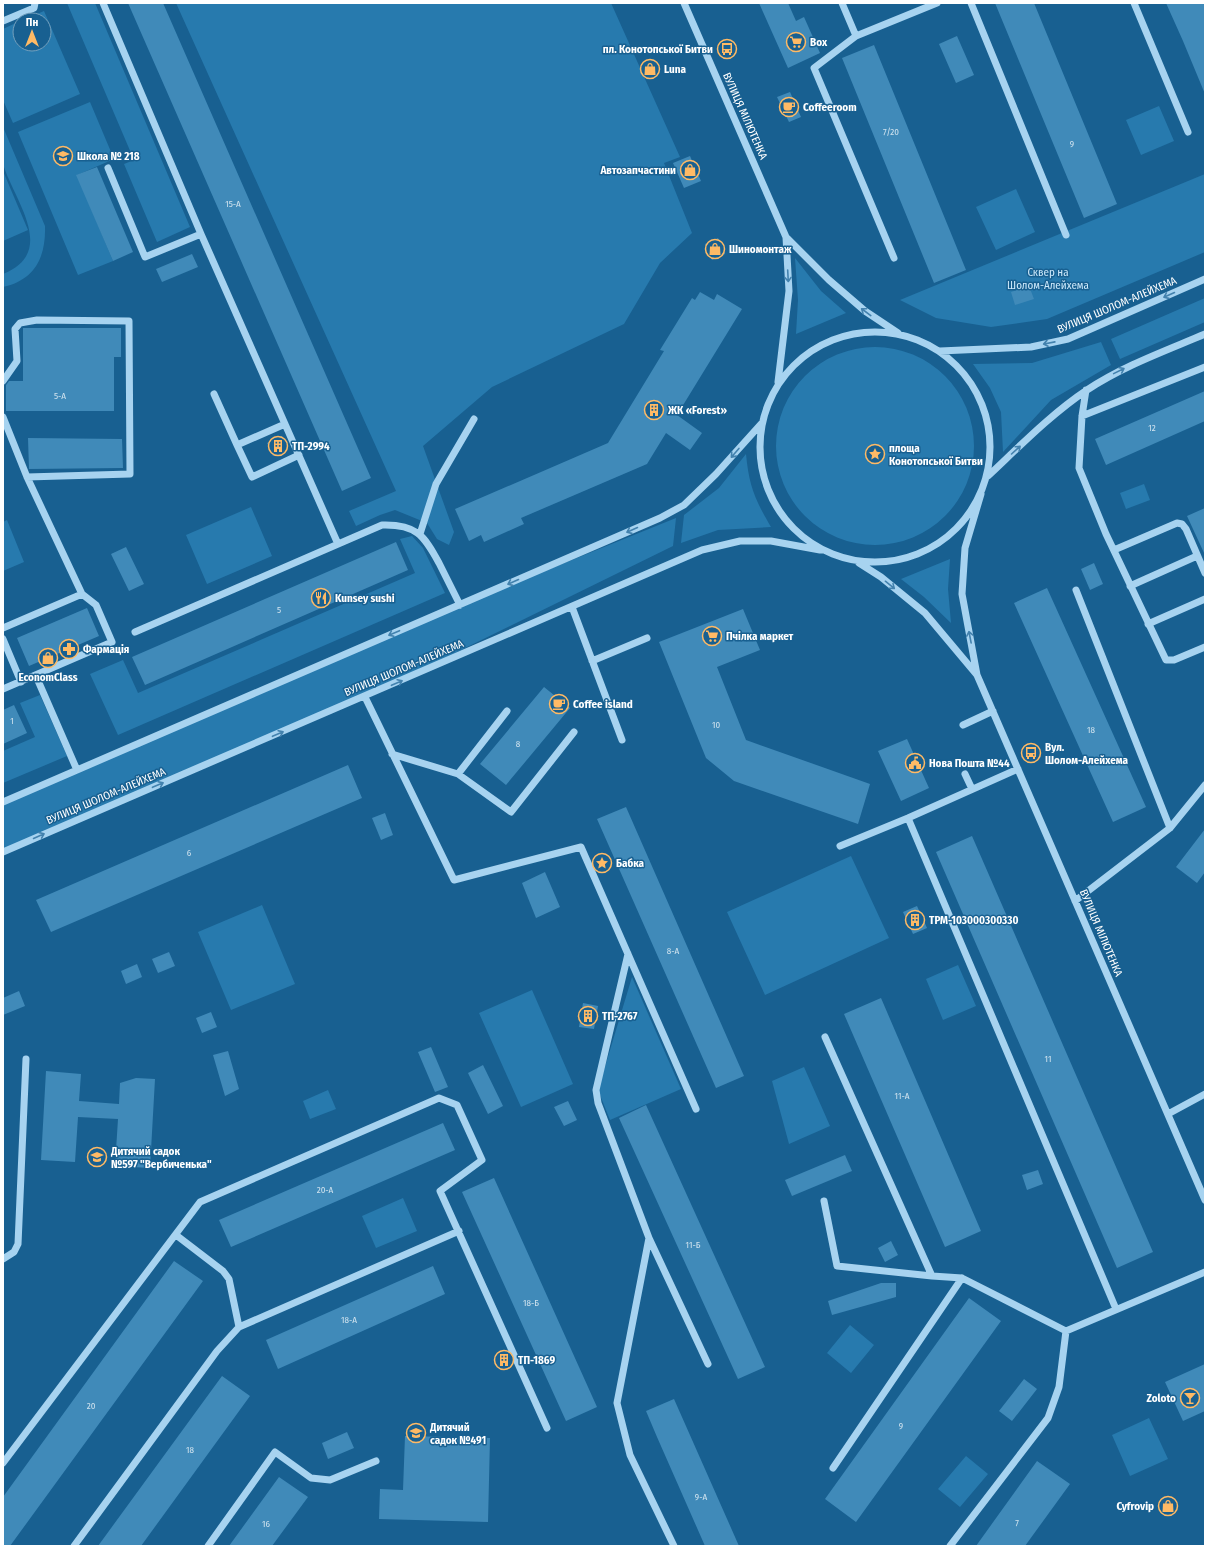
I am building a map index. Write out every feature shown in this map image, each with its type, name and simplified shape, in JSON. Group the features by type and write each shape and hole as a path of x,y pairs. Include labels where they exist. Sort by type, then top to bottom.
{"street":[{"path":"3,21 34,8 35,3"},
{"path":"103,3 201,234 338,544"},
{"name":"ВУЛИЦЯ МІЛЮТЕНКА","path":"684,3 786,237 789,292 778,383"},
{"path":"842,3 856,36"},
{"path":"894,258 814,68 856,36 937,3"},
{"path":"971,3 1066,235"},
{"path":"1134,3 1188,132"},
{"path":"108,168 145,258 201,234"},
{"name":"ВУЛИЦЯ МІЛЮТЕНКА","path":"786,237 829,280 865,311 898,334"},
{"name":"ВУЛИЦЯ ШОЛОМ-АЛЕЙХЕМА","path":"940,351 1031,347 1068,339 1205,279"},
{"path":"3,381 17,361 15,329 20,323 37,320 129,321 130,474 27,476"},
{"path":"864,332 898,334 920,340 940,351 965,374 982,404 990,437 988,476 981,494 969,514 942,542 908,558 884,563 858,562 820,550 790,527 769,497 759,461 761,424 767,402 778,383 801,357 831,340 864,332"},
{"path":"988,476 1045,424 1086,390 1118,371 1205,334"},
{"path":"1082,416 1205,366"},
{"path":"1086,390 1082,416 1079,468 1130,586 1166,660 1174,660 1205,647"},
{"path":"214,394 252,477 299,455"},
{"path":"3,417 27,476 82,594 96,605 112,642 3,690"},
{"path":"420,534 436,484 474,419"},
{"path":"237,445 285,424"},
{"path":"3,802 660,518 684,505 716,474 761,424"},
{"name":"ВУЛИЦЯ МІЛЮТЕНКА","path":"981,494 965,548 962,594 977,675 1205,1200"},
{"path":"1114,550 1177,523 1182,524 1186,529 1205,573"},
{"path":"135,632 382,525 397,524 420,534 429,543 460,605"},
{"name":"ВУЛИЦЯ ШОЛОМ-АЛЕЙХЕМА","path":"3,852 702,550 740,542 771,541 820,550"},
{"path":"1130,586 1198,556"},
{"name":"ВУЛИЦЯ МІЛЮТЕНКА","path":"858,562 880,577 925,614 977,675"},
{"path":"1076,590 1170,828"},
{"path":"3,628 82,594"},
{"path":"1148,624 1205,599"},
{"path":"572,607 622,740"},
{"path":"3,638 21,682"},
{"path":"592,661 647,638"},
{"path":"36,676 77,770"},
{"path":"364,697 454,880 581,847 696,1109"},
{"path":"458,774 507,711"},
{"path":"963,725 993,711"},
{"path":"392,754 458,774 511,812 574,732"},
{"path":"840,846 908,818 1018,769"},
{"path":"964,774 972,789"},
{"path":"1075,901 1170,828 1205,785"},
{"path":"908,818 1116,1309"},
{"path":"628,954 598,1082 596,1098 649,1238 708,1364"},
{"path":"825,1037 932,1276"},
{"path":"3,1259 14,1252 18,1244 26,1059"},
{"path":"1168,1114 1205,1094"},
{"path":"3,1463 176,1235 181,1224 200,1202 439,1098 457,1105 482,1160 440,1191 547,1428"},
{"path":"824,1201 837,1266 962,1278 1066,1331"},
{"path":"74,1546 217,1351 238,1327 459,1231"},
{"path":"176,1235 223,1271 229,1279 238,1327"},
{"path":"649,1238 617,1403 630,1455 674,1546"},
{"path":"1066,1331 1205,1272"},
{"path":"833,1468 962,1278"},
{"path":"950,1546 1048,1418 1059,1387 1066,1331"},
{"path":"208,1546 275,1452 311,1478 330,1480 376,1460"}],"green space":[{"path":"67,3 95,3 190,227 157,242 124,164 134,160"},
{"path":"176,3 611,3 680,157 664,163 692,233 660,263 624,324 492,387 423,446 454,532 449,545 437,539 427,523 395,510 356,526 349,511 396,491"},
{"path":"12,25 12,52 52,52 52,29 80,94 13,123 3,100 3,29"},
{"path":"90,102 114,159 77,175 113,261 78,275 18,132"},
{"path":"1159,106 1174,141 1141,155 1126,120"},
{"path":"3,127 45,226 45,237 41,257 31,273 14,284 3,287 3,274 19,265 28,253 30,240 28,226 23,211 3,163"},
{"path":"3,171 28,230 3,241"},
{"name":"Сквер на Шолом-Алейхема","path":"1205,174 1205,252 1047,319 991,327 936,318 900,300"},
{"path":"1016,189 1035,232 996,250 976,207"},
{"path":"795,258 821,291 846,313 796,334 798,300"},
{"path":"1205,298 1205,322 1120,359 1111,339"},
{"path":"1101,342 1111,365 1051,400 1003,452 1001,412 990,388 973,364 1032,363"},
{"path":"865,347 885,347 904,351 922,359 938,369 952,383 962,399 970,417 974,436 974,456 970,475 962,493 952,509 938,523 922,533 904,541 885,545 865,545 846,541 828,533 812,523 798,509 788,493 780,475 776,456 776,436 780,417 788,399 798,383 812,369 828,359 846,351"},
{"path":"746,454 751,484 761,509 771,527 718,530 681,543 684,515 719,488"},
{"path":"1144,484 1150,500 1126,509 1120,493"},
{"path":"251,507 272,556 207,584 186,535"},
{"path":"676,518 673,546 365,697 3,852 3,802 460,605"},
{"path":"7,520 24,562 3,571 3,522"},
{"path":"412,536 423,548 445,593 118,735 90,674 123,660 138,693 415,573 400,539"},
{"path":"950,559 948,589 951,623 924,597 901,579"},
{"path":"40,695 67,756 3,783 3,751 35,737 20,703"},
{"path":"851,856 889,938 765,995 727,912"},
{"path":"262,905 295,984 231,1010 198,932"},
{"path":"958,965 976,1006 943,1020 926,979"},
{"path":"632,977 681,1089 610,1120 598,1090"},
{"path":"532,990 573,1084 521,1107 479,1013"},
{"path":"804,1067 830,1126 789,1144 772,1081"},
{"path":"328,1090 336,1109 310,1119 303,1101"},
{"path":"403,1198 417,1231 376,1248 362,1216"},
{"path":"850,1325 874,1345 851,1373 827,1353"},
{"path":"1149,1418 1168,1459 1130,1476 1112,1435"},
{"path":"966,1456 988,1474 960,1507 938,1489"}],"building":[{"path":"128,3 163,3 371,478 342,491"},
{"name":"Box","path":"759,3 788,3 796,21 804,17 820,53 788,68"},
{"path":"995,3 1034,3 1117,204 1084,218"},
{"path":"1166,3 1205,3 1205,94 1183,41"},
{"path":"957,36 974,75 956,83 939,44"},
{"path":"874,45 966,270 934,283 842,58"},
{"name":"Coffeeroom","path":"790,92 801,117 789,122 777,97"},
{"path":"690,156 701,181 684,188 673,163"},
{"path":"97,167 133,252 113,261 76,175"},
{"name":"Шиномонтаж","path":"718,238 725,254 712,260 705,244"},
{"path":"192,254 198,267 162,282 156,269"},
{"path":"1029,286 1034,299 1015,305 1011,292"},
{"name":"ЖК «Forest»","path":"700,292 714,300 717,294 742,309 677,415 702,433 690,450 666,433 647,464 521,518 524,524 484,542 481,535 469,541 455,509 608,443 664,351 660,350 692,298 695,300"},
{"path":"23,328 121,328 121,357 114,357 114,411 6,411 6,385 9,381 23,381"},
{"path":"1205,391 1205,421 1106,465 1095,439"},
{"name":"ТП-2994","path":"282,436 288,449 273,456 267,443"},
{"path":"28,438 122,439 123,468 29,469"},
{"path":"1205,508 1205,555 1187,516"},
{"path":"396,542 408,570 145,685 132,657"},
{"path":"126,547 144,584 129,591 111,554"},
{"path":"1094,563 1103,584 1090,590 1081,569"},
{"path":"1047,588 1146,807 1113,822 1014,603"},
{"path":"87,608 99,636 29,666 17,638"},
{"path":"743,609 760,650 717,667 746,740 870,784 858,824 734,781 706,758 659,642"},
{"path":"544,687 570,708 506,785 480,764"},
{"path":"14,705 27,733 3,744 3,710"},
{"path":"907,739 929,788 901,801 878,751"},
{"path":"348,765 362,798 51,932 36,900"},
{"path":"626,807 744,1076 716,1088 597,819"},
{"path":"385,813 393,835 381,840 372,818"},
{"path":"1205,829 1205,872 1197,883 1176,867"},
{"path":"972,836 1153,1252 1117,1268 936,852"},
{"path":"545,872 560,907 536,918 522,883"},
{"name":"ТРМ-103000300330","path":"917,906 927,928 913,934 903,912"},
{"path":"169,952 175,966 158,973 152,959"},
{"path":"137,964 142,977 126,984 121,971"},
{"path":"19,991 25,1006 3,1015 3,998"},
{"path":"881,998 981,1231 945,1247 844,1014"},
{"name":"ТП-2767","path":"583,1003 598,1006 594,1029 579,1027"},
{"path":"211,1012 217,1027 202,1033 196,1018"},
{"path":"431,1047 448,1087 435,1092 418,1052"},
{"path":"228,1051 239,1089 225,1096 213,1055"},
{"path":"483,1065 503,1106 488,1114 468,1073"},
{"path":"46,1071 81,1074 79,1101 119,1104 120,1083 136,1078 155,1079 150,1168 115,1166 118,1119 78,1117 75,1162 41,1160"},
{"path":"568,1101 577,1120 564,1126 554,1107"},
{"path":"646,1105 765,1367 738,1379 619,1118"},
{"path":"443,1123 455,1150 231,1247 219,1220"},
{"path":"845,1155 852,1171 792,1196 785,1180"},
{"path":"1038,1170 1043,1184 1027,1190 1022,1175"},
{"path":"494,1178 597,1407 566,1421 462,1192"},
{"path":"891,1241 898,1255 885,1262 878,1248"},
{"path":"174,1261 203,1281 10,1546 3,1546 3,1497"},
{"path":"433,1266 445,1294 278,1369 266,1340"},
{"path":"881,1283 896,1283 896,1297 832,1315 828,1301"},
{"path":"969,1298 1001,1321 856,1522 825,1499"},
{"path":"1205,1364 1205,1411 1183,1421 1165,1382"},
{"path":"222,1376 250,1396 141,1546 98,1546"},
{"path":"1024,1379 1037,1389 1012,1421 999,1411"},
{"path":"674,1399 739,1546 705,1546 646,1411"},
{"path":"347,1432 354,1448 328,1459 322,1443"},
{"path":"405,1436 490,1438 488,1522 379,1519 380,1489 403,1490"},
{"path":"1037,1461 1070,1484 1025,1546 976,1546"},
{"path":"279,1477 308,1497 272,1546 229,1546"}],"place":[{"name":"Box","path":"796,42"},
{"name":"пл. Конотопської Битви","path":"727,49"},
{"name":"Luna","path":"650,69"},
{"name":"Coffeeroom","path":"789,107"},
{"name":"Школа № 218","path":"63,156"},
{"name":"Автозапчастини","path":"690,170"},
{"name":"Шиномонтаж","path":"715,249"},
{"name":"ЖК «Forest»","path":"654,410"},
{"name":"ТП-2994","path":"278,446"},
{"name":"площа Конотопської Битви","path":"875,454"},
{"name":"Kunsey sushi","path":"321,598"},
{"name":"Пчілка маркет","path":"712,636"},
{"name":"Фармація","path":"69,649"},
{"name":"EconomClass","path":"48,658"},
{"name":"Coffee island","path":"559,704"},
{"name":"Вул. Шолом-Алейхема","path":"1031,753"},
{"name":"Нова Пошта №44","path":"915,763"},
{"name":"Бабка","path":"602,863"},
{"name":"ТРМ-103000300330","path":"915,920"},
{"name":"ТП-2767","path":"588,1016"},
{"name":"Дитячий садок №597 \"Вербиченька\"","path":"97,1157"},
{"name":"ТП-1869","path":"504,1360"},
{"name":"Zoloto","path":"1190,1398"},
{"name":"Дитячий садок №491","path":"416,1433"},
{"name":"Cyfrovip","path":"1168,1506"}]}
